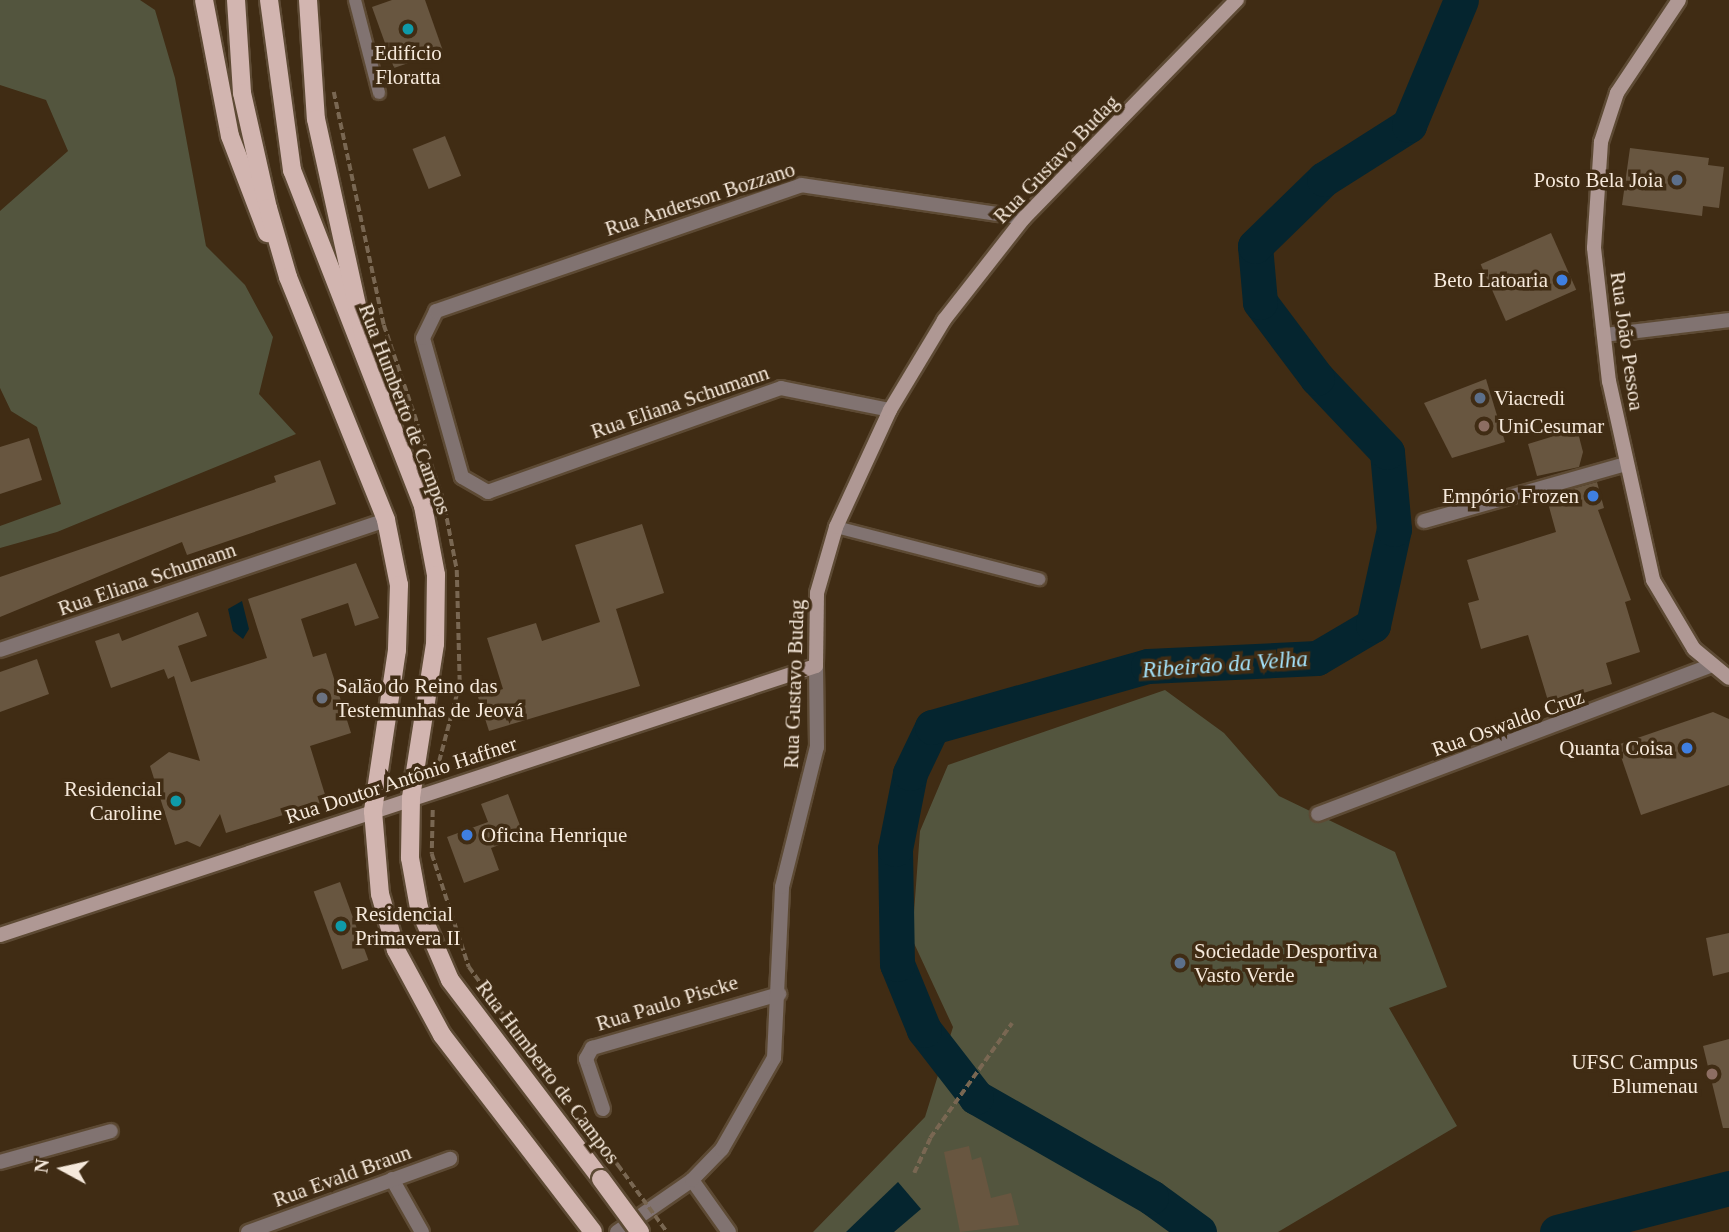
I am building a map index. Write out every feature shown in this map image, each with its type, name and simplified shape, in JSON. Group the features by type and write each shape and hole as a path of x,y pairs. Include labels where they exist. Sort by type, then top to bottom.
{"main road":[{"path":"204,0 230,136 251,202 288,277 386,520 399,585 397,650 373,811 380,894 396,950 420,999 593,1232"},
{"path":"236,0 242,93 288,277"},
{"name":"Rua Humberto de Campos","path":"269,0 292,170 423,506 436,575 435,644 411,799 410,858 431,945 503,1058 601,1179 640,1232"},
{"path":"308,0 316,119 372,375"}],"street":[{"name":"Rua Gustavo Budag","path":"617,1232 692,1180 722,1149 764,1085 780,1030 782,887 817,747 817,593 836,527 890,410 944,320 1024,218 1237,0"},
{"name":"Rua João Pessoa","path":"1679,0 1617,93 1601,142 1594,235 1604,335 1626,464 1653,580 1710,666 1729,678"},
{"name":"Rua Anderson Bozzano","path":"488,492 462,477 423,338 436,311 801,185 1024,218"},
{"path":"1604,335 1729,320"},
{"name":"Rua Eliana Schumann","path":"488,492 781,388 890,410"},
{"path":"1424,521 1626,464"},
{"name":"Rua Eliana Schumann","path":"0,650 386,520"},
{"name":"Rua Doutor Antônio Haffner","path":"0,935 816,666"},
{"name":"Rua Oswaldo Cruz","path":"1318,814 1710,666"},
{"name":"Rua Paulo Piscke","path":"603,1109 586,1059 592,1048 779,994"},
{"path":"0,1162 111,1131"},
{"name":"Rua Evald Braun","path":"248,1232 450,1159"},
{"path":"392,1180 422,1232"},
{"path":"692,1180 729,1232"}],"lane":[{"path":"355,0 379,93"},
{"path":"836,527 1039,579"}],"path":[{"path":"914,1173 949,1110 1013,1023"},
{"path":"618,1165 667,1232"}],"green space":[{"path":"0,0 140,0 155,10 175,78 206,246 245,285 273,337 259,394 296,434 57,532 0,548 0,526 61,504 37,427 11,411 0,388 0,211 68,151 46,100 0,85"},
{"name":"Sociedade Desportiva Vasto Verde","path":"1165,690 1224,733 1279,796 1395,852 1447,987 1389,1008 1457,1126 1278,1232 813,1232 925,1117 953,1027 912,939 920,831 948,765"}],"water":[{"path":"242,601 249,629 243,639 233,631 228,609"},
{"path":"898,1182 921,1209 894,1232 846,1232"}],"building":[{"name":"Edifício Floratta","path":"392,0 425,0 443,51 394,68 372,7"},
{"path":"445,136 461,176 429,189 413,149"},
{"path":"1630,148 1709,158 1708,165 1724,167 1719,208 1703,206 1702,216 1622,205"},
{"path":"1551,233 1576,290 1506,321 1481,264"},
{"path":"1486,379 1505,442 1452,458 1424,403"},
{"path":"1577,429 1583,452 1579,467 1537,476 1528,444"},
{"path":"29,438 42,480 0,494 0,447"},
{"path":"320,460 336,504 187,555 182,542 0,617 0,577 276,482 274,476"},
{"path":"1597,482 1604,508 1598,510 1631,600 1625,602 1640,652 1606,663 1612,684 1549,704 1528,635 1481,649 1468,603 1479,600 1467,560 1556,532 1546,496"},
{"path":"642,524 664,593 616,609 640,686 489,731 478,697 503,689 487,638 536,623 542,641 600,622 575,545"},
{"path":"356,563 379,618 355,626 348,603 301,619 313,657 326,653 351,733 310,746 327,801 226,833 220,814 200,847 187,841 175,845 150,766 169,752 200,761 174,676 168,679 164,669 111,688 95,641 119,633 122,641 198,612 207,636 178,646 191,682 267,658 248,599"},
{"path":"37,659 49,694 0,712 0,672"},
{"path":"1713,712 1729,719 1729,785 1641,815 1617,745"},
{"path":"508,794 524,836 491,848 499,870 464,883 447,837 488,822 481,804"},
{"name":"Residencial Primavera II","path":"340,882 368,960 342,970 314,892"},
{"path":"1729,933 1729,972 1713,976 1706,938"},
{"path":"1729,1039 1729,1128 1723,1128 1703,1046"},
{"path":"969,1146 972,1160 981,1157 991,1198 1011,1193 1019,1225 960,1232 944,1152"}],"waterway":[{"name":"Ribeirão da Velha","path":"1199,1232 1151,1197 976,1097 924,1030 897,964 895,849 910,773 932,727 1148,666 1317,658 1373,625 1394,529 1387,452 1317,378 1260,302 1255,246 1324,179 1409,125 1461,0"},
{"name":"Ribeirão da Velha","path":"1557,1232 1729,1188"}],"place":[{"name":"Edifício Floratta","path":"408,29"},
{"name":"Posto Bela Joia","path":"1677,180"},
{"name":"Beto Latoaria","path":"1562,280"},
{"name":"Viacredi","path":"1480,398"},
{"name":"UniCesumar","path":"1484,426"},
{"name":"Empório Frozen","path":"1593,496"},
{"name":"Salão do Reino das Testemunhas de Jeová","path":"322,698"},
{"name":"Quanta Coisa","path":"1687,748"},
{"name":"Residencial Caroline","path":"176,801"},
{"name":"Oficina Henrique","path":"467,835"},
{"name":"Residencial Primavera II","path":"341,926"},
{"name":"Sociedade Desportiva Vasto Verde","path":"1180,963"},
{"name":"UFSC Campus Blumenau","path":"1712,1074"}]}
